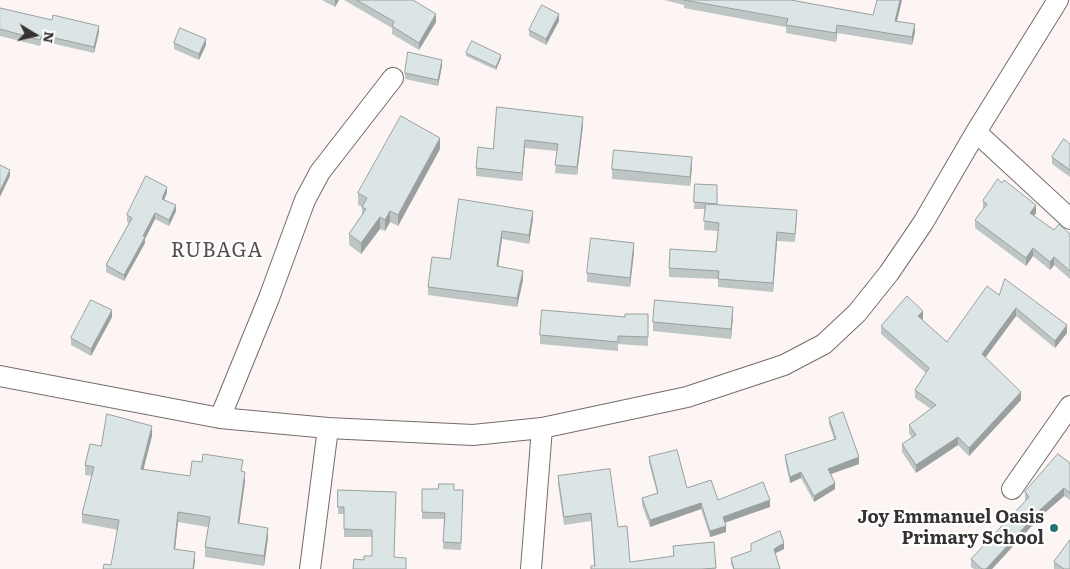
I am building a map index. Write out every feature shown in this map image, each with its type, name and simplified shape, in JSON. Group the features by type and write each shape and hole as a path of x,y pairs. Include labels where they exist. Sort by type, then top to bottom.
{"street":[{"path":"0,376 220,418 328,428 473,435 542,428 687,397 784,365 824,344 857,314 889,274 924,223 976,132 1058,0"},
{"path":"220,418 269,298 305,200 320,172 392,78"},
{"path":"976,132 1070,218"},
{"path":"1012,489 1070,406"},
{"path":"310,569 328,428"},
{"path":"531,569 542,428"}],"building":[{"path":"357,0 413,0 436,14 419,43 392,26 394,22"},
{"path":"684,0 791,0 873,15 877,0 900,0 895,21 915,24 912,37 837,25 836,33 786,25 788,19"},
{"path":"542,5 559,14 546,39 529,30"},
{"path":"0,8 52,20 53,15 99,26 94,47 42,35 40,40 0,29"},
{"path":"180,28 206,39 199,54 174,43"},
{"path":"472,41 501,55 496,67 466,53"},
{"path":"408,52 442,60 438,80 405,73"},
{"path":"497,107 583,117 577,167 555,165 558,144 525,140 522,173 476,168 478,147 493,149"},
{"path":"401,116 440,138 398,215 390,211 385,220 380,217 361,243 349,234 366,209 362,207 367,198 358,193"},
{"path":"1064,139 1070,144 1070,170 1052,157"},
{"path":"614,150 692,157 690,177 612,169"},
{"path":"0,165 10,170 0,191"},
{"path":"146,176 167,187 162,199 176,205 169,220 155,213 143,236 145,237 124,275 106,265 132,218 127,215"},
{"path":"998,179 1002,183 1004,180 1036,205 1030,213 1054,230 1059,224 1070,234 1070,271 1054,257 1050,262 1033,248 1026,258 975,220 987,204 983,201"},
{"path":"695,184 717,185 717,204 694,202"},
{"path":"459,199 533,211 529,235 502,231 497,266 523,271 517,298 428,287 432,257 450,259"},
{"path":"706,204 797,210 795,234 777,232 773,283 718,279 719,271 669,268 670,249 716,252 719,223 704,221"},
{"path":"591,238 634,243 630,278 587,273"},
{"path":"1005,279 1067,325 1055,341 1016,308 982,354 1021,392 969,448 958,437 916,465 902,444 916,435 909,425 936,405 915,390 929,368 881,326 907,296 923,311 918,316 947,342 987,286 999,295"},
{"path":"91,300 112,310 91,349 71,338"},
{"path":"655,300 733,307 731,329 653,322"},
{"path":"542,310 625,317 625,314 648,314 648,337 618,336 618,342 540,335"},
{"path":"843,412 859,457 828,469 835,483 814,496 801,472 790,477 785,455 836,439 829,418"},
{"path":"107,414 152,426 141,469 190,476 192,461 202,462 203,454 243,460 241,471 245,472 238,523 268,528 264,556 205,547 210,517 178,512 174,549 195,552 193,569 103,569 104,564 111,565 119,520 82,514 94,467 85,465 90,444 101,446"},
{"path":"677,450 687,488 711,480 718,500 763,482 770,500 723,517 726,526 710,531 701,503 650,520 642,498 658,493 649,457"},
{"path":"1058,454 1070,463 1070,493 1064,488 1041,509 986,569 982,569 971,559 1029,497 1025,492"},
{"path":"610,469 618,527 627,526 630,562 674,556 673,546 714,542 716,568 591,569 591,566 595,566 591,513 564,517 558,476"},
{"path":"439,484 454,484 454,490 463,490 461,543 443,542 445,513 422,512 422,489 438,489"},
{"path":"338,490 396,492 394,557 406,558 406,569 353,569 354,559 364,560 364,556 372,556 372,530 344,529 344,507 338,507"},
{"path":"780,531 784,543 774,549 780,569 734,569 731,558 751,551 751,544"},
{"path":"1070,540 1070,569 1064,569 1054,562"}],"place":[{"name":"Joy Emmanuel Oasis Primary School","path":"1054,528"}],"district":[{"name":"RUBAGA","path":"217,251"}]}
